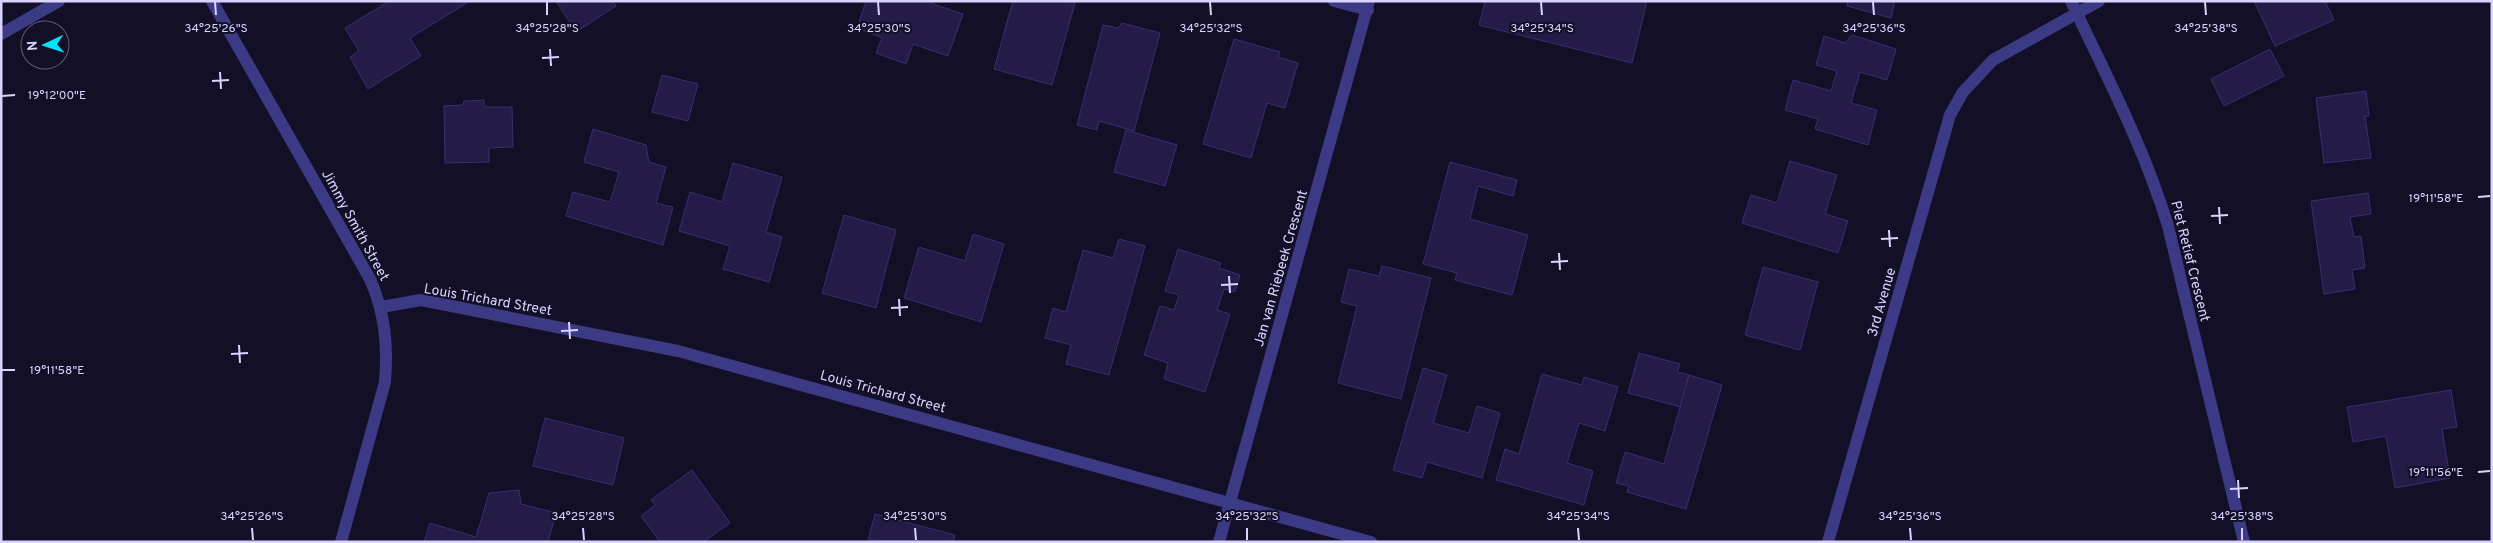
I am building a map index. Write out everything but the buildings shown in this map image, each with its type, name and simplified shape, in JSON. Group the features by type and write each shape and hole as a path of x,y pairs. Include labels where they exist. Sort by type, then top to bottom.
{"street":[{"path":"1,34 59,1"},
{"name":"Jimmy Smith Street","path":"212,1 370,279 381,306 386,331 385,382 341,542"},
{"path":"1334,1 1368,6"},
{"name":"Piet Retief Crescent","path":"2071,1 2144,156 2157,189 2168,226 2244,542"},
{"name":"3rd Avenue","path":"1828,542 1950,115 1962,92 1993,60 2099,1"},
{"name":"Jan van Riebeek Crescent","path":"1220,542 1368,6"},
{"name":"Louis Trichard Street","path":"381,306 422,300 678,350 1231,501 1371,542"}]}
